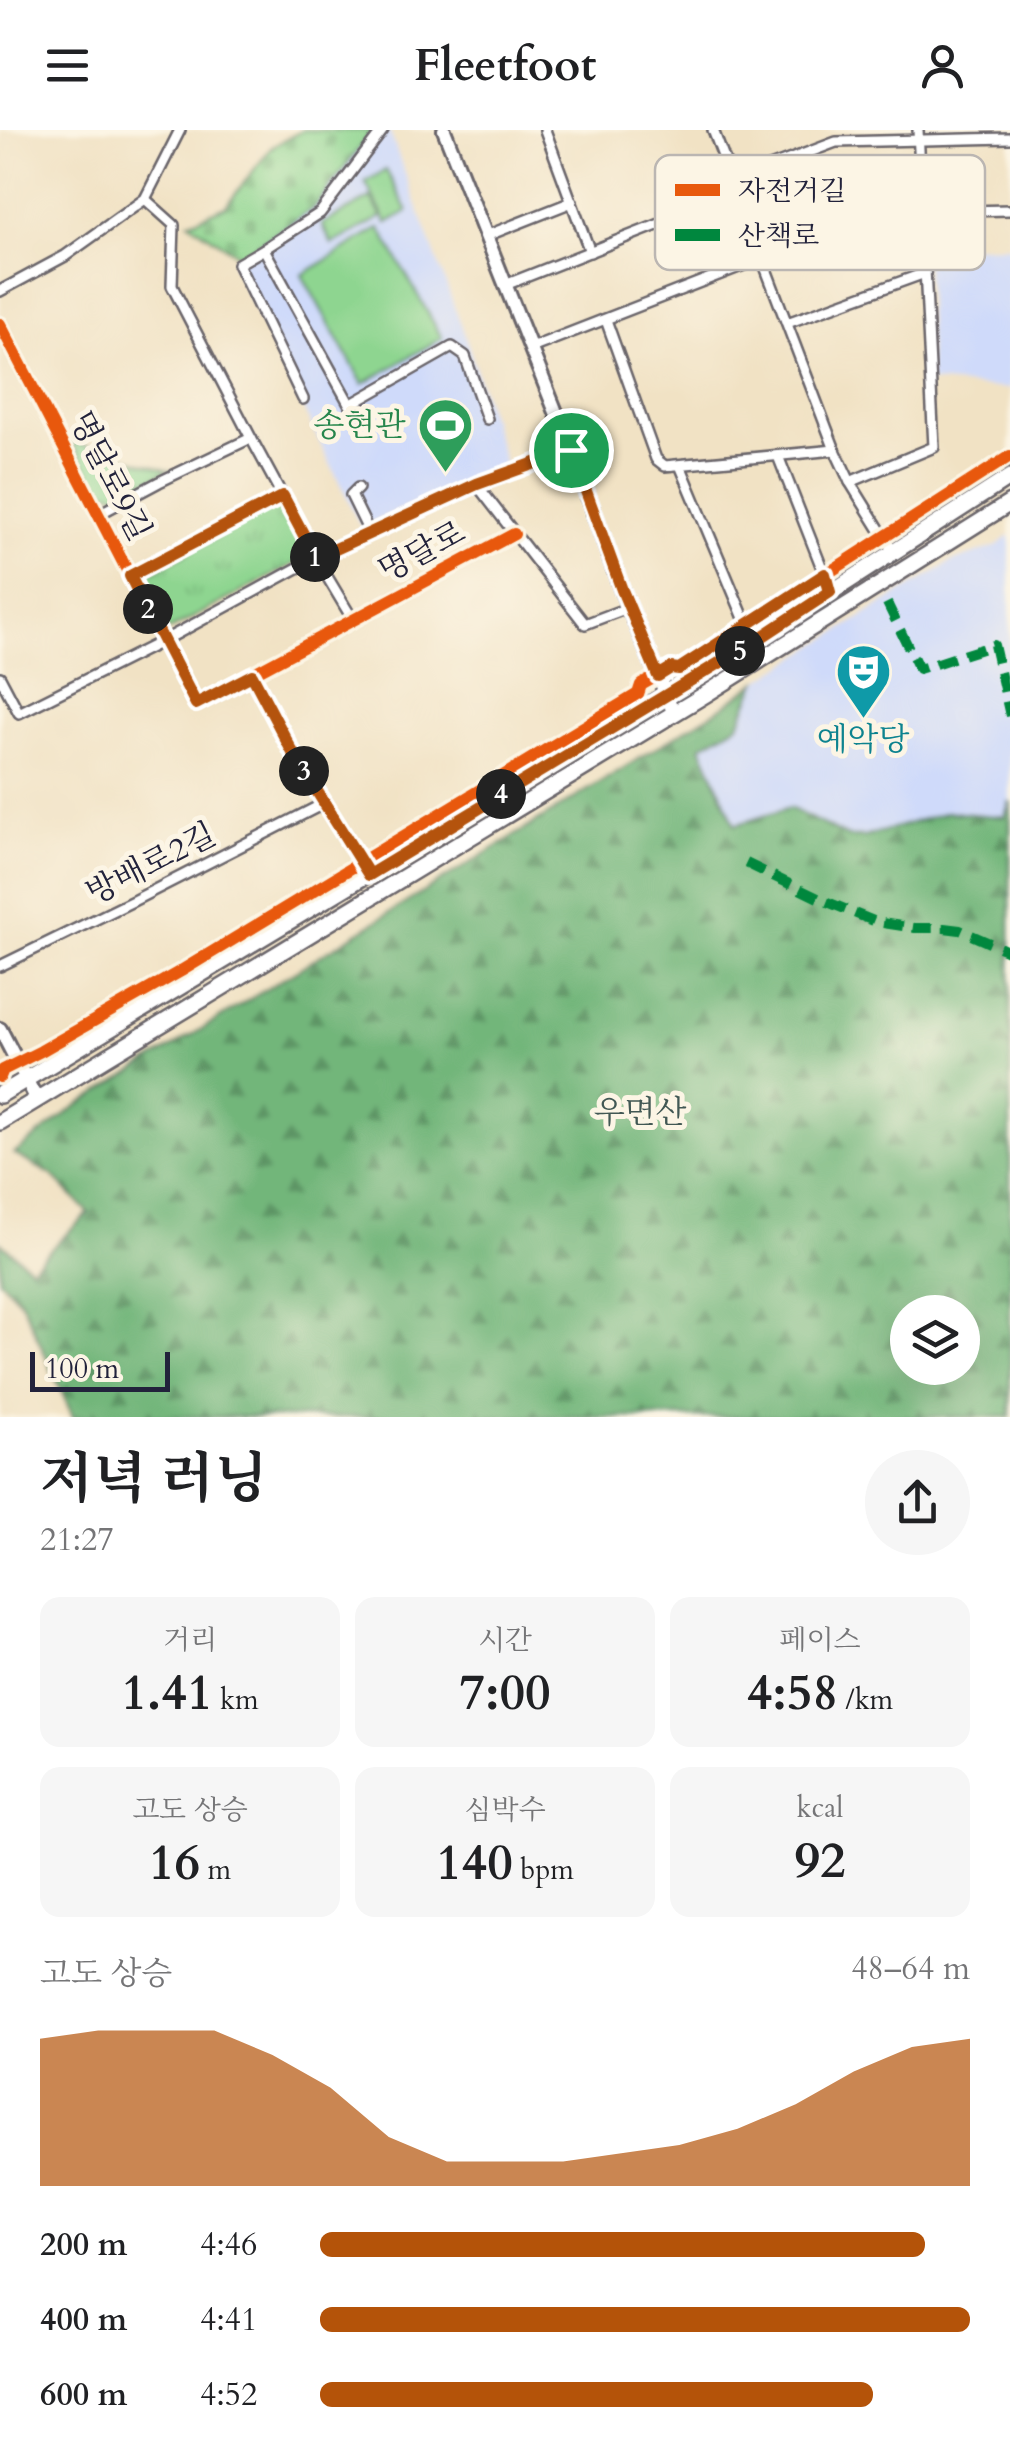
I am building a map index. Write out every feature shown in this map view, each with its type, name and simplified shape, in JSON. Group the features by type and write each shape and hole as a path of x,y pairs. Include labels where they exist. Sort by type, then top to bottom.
{"main road":[{"path":"444,130 674,714"},
{"path":"0,1096 667,696 1010,477"},
{"path":"0,1122 674,714 1010,503"},
{"path":"0,1030 37,1100"}],"street":[{"path":"0,291 65,256 145,199 180,130"},
{"path":"303,399 238,264 320,212 383,130"},
{"path":"545,130 590,252"},
{"path":"713,130 722,155"},
{"path":"801,155 836,142 918,135 1010,138"},
{"path":"145,199 174,224 172,286 250,438 354,620"},
{"path":"486,236 572,202"},
{"path":"985,211 1010,210"},
{"path":"506,285 655,226"},
{"path":"264,250 350,405 452,347 464,356 486,419"},
{"path":"531,348 732,270"},
{"path":"767,270 835,450 850,482 894,552"},
{"path":"850,482 934,447 924,270"},
{"path":"787,323 924,273"},
{"path":"606,320 656,459 665,466 835,450"},
{"name":"명달로9길","path":"0,324 196,704 252,675"},
{"name":"명달로9길","path":"99,514 250,438"},
{"path":"0,677 19,713 316,558 477,484 571,450"},
{"path":"778,456 830,592"},
{"path":"680,465 754,642"},
{"name":"명달로","path":"477,484 585,624 630,607"},
{"path":"358,488 351,495 370,534"},
{"name":"명달로9길","path":"130,576 283,496"},
{"name":"명달로","path":"252,675 514,534"},
{"path":"252,675 323,804 369,875"},
{"name":"방배로2길","path":"0,966 323,804"}],"shaded area":[{"path":"374,130 389,130 467,341 505,465 361,527 232,262 315,207"},
{"path":"1010,246 1010,389 930,382 927,270 985,270 985,247"},
{"path":"1010,535 1010,801 1005,817 947,812 865,837 848,837 790,808 735,826 700,745 739,724 757,682 951,562 995,547"}],"green space":[{"path":"303,130 373,130 315,207 240,256 189,222 226,206 272,147"},
{"path":"386,170 408,211 387,223 365,182"},
{"path":"371,198 382,217 332,244 322,224"},
{"path":"380,228 442,338 363,384 302,275"},
{"path":"71,441 169,470 118,495 98,489"},
{"path":"280,503 309,556 168,631 140,578"},
{"name":"우면산","path":"757,682 739,724 701,746 735,825 790,808 848,837 865,837 947,812 1005,817 1010,801 1010,1417 73,1417 21,1301 0,1280 0,1242 31,1268 89,1213 52,1175 14,1154 74,1108"}],"marked path":[{"path":"887,603 919,669 994,645 1010,716"},
{"path":"746,863 876,922 960,930 1010,952"}],"cycle path":[{"path":"0,324 196,704 514,534"},
{"path":"0,1077 3,1070 181,971 638,694 641,685 671,668 679,669 1010,456"}],"place":[{"name":"송현관","path":"445,475"},
{"name":"예악당","path":"863,720"}],"route":[{"path":"571,450 658,676 671,668 679,669 825,574 830,592 667,696 369,875 323,804 252,675 196,704 130,576 283,496 316,558 477,484 571,450"}]}
